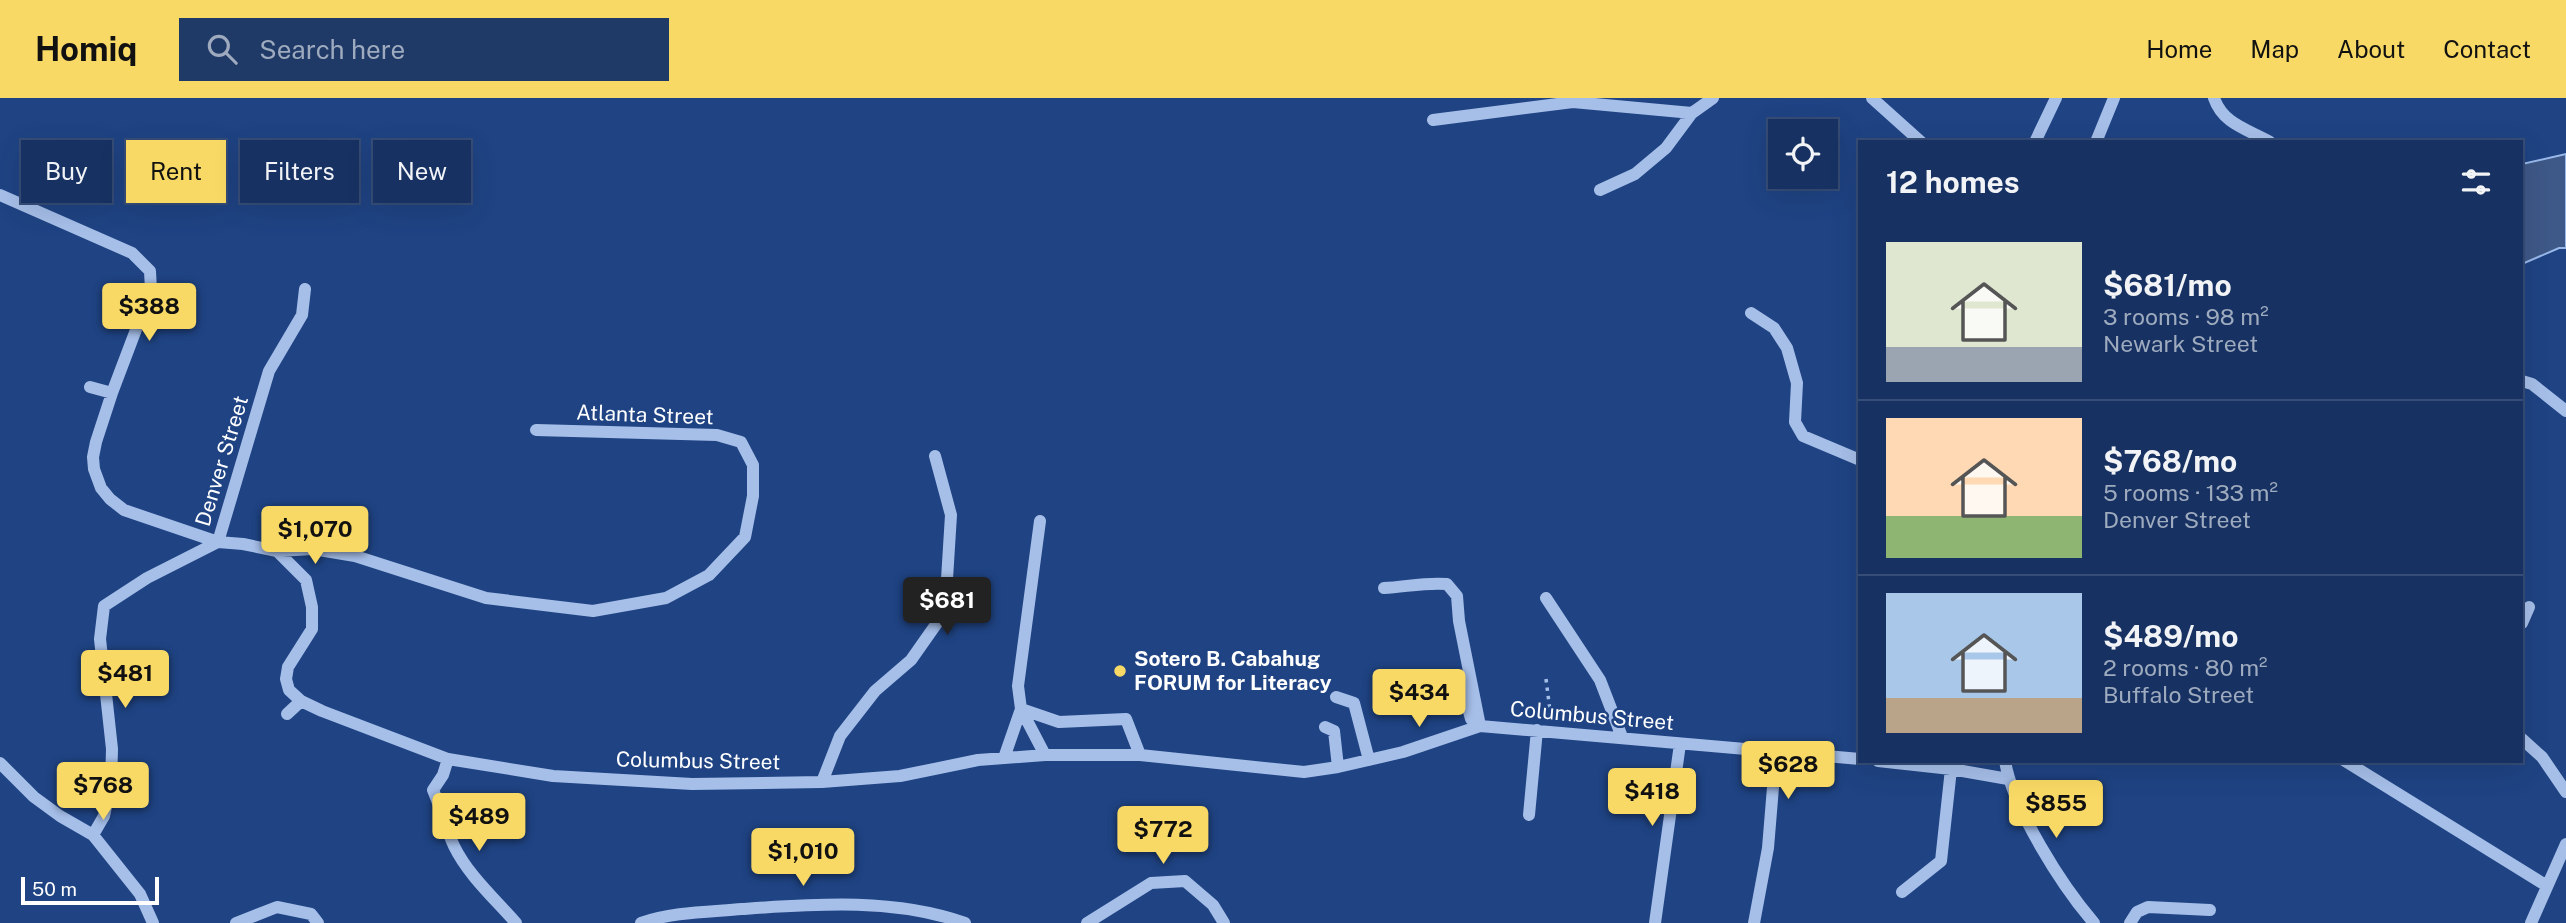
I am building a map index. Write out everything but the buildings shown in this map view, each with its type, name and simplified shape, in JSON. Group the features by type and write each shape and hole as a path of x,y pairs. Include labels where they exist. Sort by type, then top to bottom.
{"street":[{"path":"1600,190 1634,174 1666,148 1692,113 1713,98"},
{"path":"1872,98 1919,140"},
{"path":"2036,140 2056,98"},
{"path":"2097,140 2114,98"},
{"path":"2214,98 2218,110 2234,125 2266,140"},
{"path":"1433,120 1573,102 1692,113"},
{"path":"0,195 132,253 150,271 151,290 112,393 93,457 94,469 101,488 124,510 218,542 277,551 306,580 312,607 312,629 288,667 286,679 289,690 301,701 287,714"},
{"name":"Denver Street","path":"93,835 104,816 111,785 112,749 100,639 104,606 147,578 218,542 269,371 303,316 305,289"},
{"path":"1751,313 1774,328 1787,348 1797,383 1795,422 1803,436 1858,459"},
{"path":"2523,381 2532,384 2566,411"},
{"path":"90,387 112,393"},
{"name":"Atlanta Street","path":"277,551 313,549 355,556 486,598 593,611 666,598 709,575 745,537 753,496 753,465 741,442 717,435 536,430"},
{"path":"822,782 840,736 874,691 911,660 937,623 947,579 951,515 935,456"},
{"path":"1040,521 1018,687 1021,709 1045,755"},
{"path":"1384,588 1410,587 1428,582 1447,584 1457,596 1477,727"},
{"path":"1546,598 1600,680 1622,737"},
{"path":"2523,621 2529,607"},
{"path":"1461,682 1477,727"},
{"path":"1336,697 1354,703 1369,760"},
{"name":"Columbus Street","path":"301,701 448,759 553,776 692,784 822,782 900,776 978,760 1045,755 1140,755 1304,772 1403,752 1477,727 1553,731 1858,760"},
{"path":"1021,709 1059,722 1126,719 1140,755"},
{"path":"1004,758 1021,709"},
{"path":"1325,727 1334,731 1338,767"},
{"path":"1529,815 1537,730"},
{"path":"2523,740 2542,757 2566,792"},
{"path":"1655,923 1680,744"},
{"path":"1754,923 1768,848 1776,751"},
{"path":"448,759 443,775 433,790 454,846 472,874 516,923"},
{"path":"0,763 34,797 93,835 140,894 153,923"},
{"path":"1899,763 1951,768 2008,779"},
{"path":"2005,763 2008,779 2041,847 2081,917 2094,923"},
{"path":"2348,763 2547,887"},
{"path":"1902,892 1943,858 1951,768"},
{"path":"2531,923 2566,844"},
{"path":"1087,923 1151,883 1185,881 1213,905 1224,923"},
{"path":"641,923 657,918 712,911 814,904 891,907 939,914 965,923"},
{"path":"236,923 277,907 311,914 318,923"},
{"path":"2130,923 2137,912 2148,907 2210,910"}],"path":[{"path":"1546,679 1553,731"}],"water":[{"path":"2566,154 2566,248 2559,248 2523,264 2523,164"}],"place":[{"name":"Sotero B. Cabahug FORUM for Literacy","path":"1120,671"}]}
